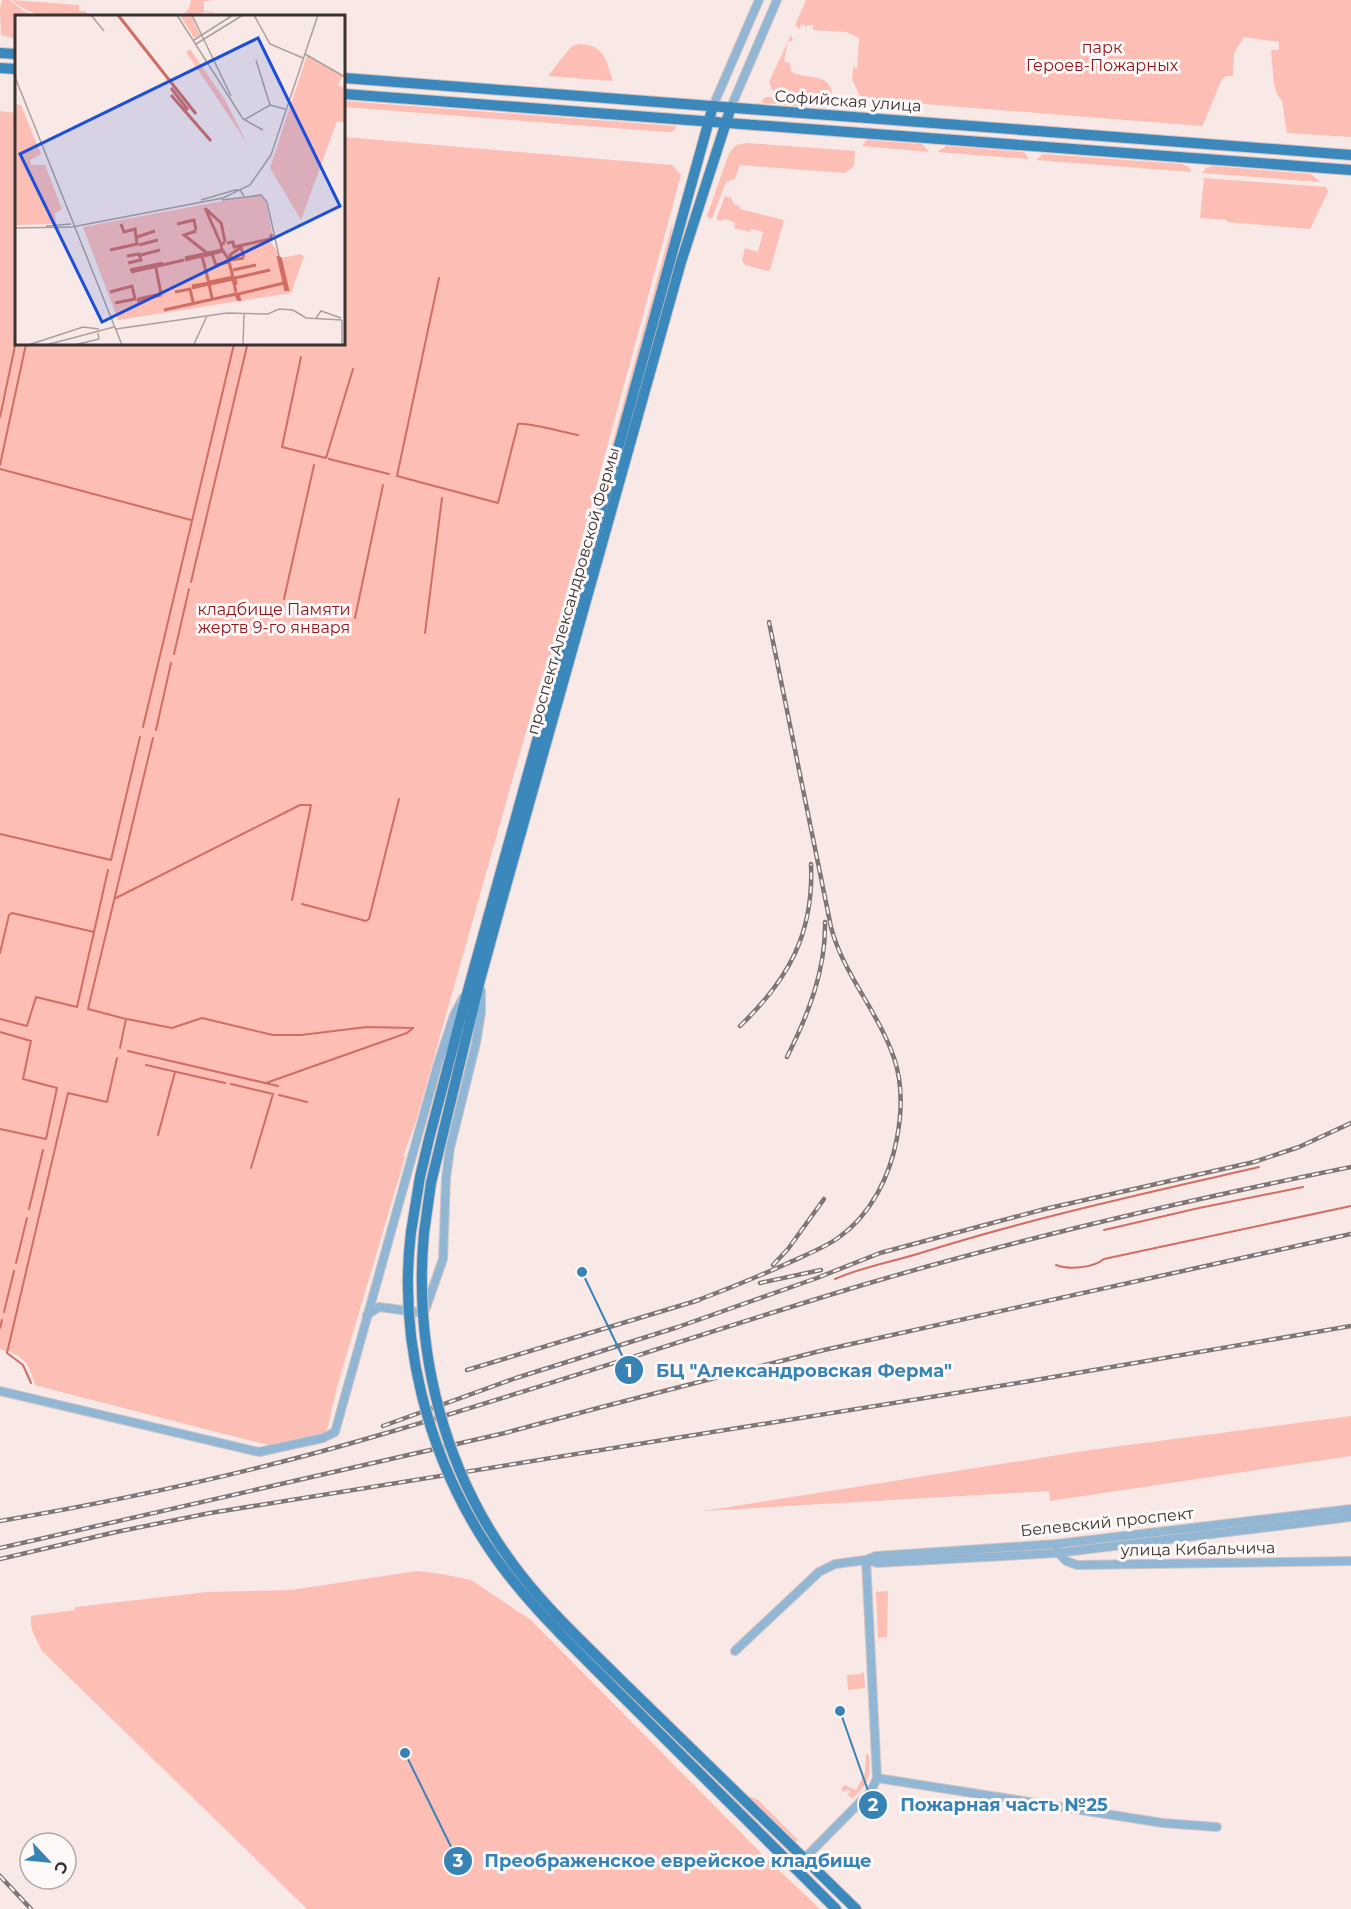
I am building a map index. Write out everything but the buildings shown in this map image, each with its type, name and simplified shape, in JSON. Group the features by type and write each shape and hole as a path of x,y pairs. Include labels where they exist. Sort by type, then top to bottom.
{"main road":[{"path":"0,53 15,54"},
{"path":"0,68 15,69"},
{"name":"Софийская улица","path":"345,78 1351,154"},
{"name":"Софийская улица","path":"345,94 1351,170"},
{"name":"проспект Александровской Фермы","path":"613,1679 549,1623 511,1578 476,1526 447,1469 422,1397 414,1354 409,1275 411,1232 420,1177 447,1068 714,106"},
{"name":"проспект Александровской Фермы","path":"613,1679 519,1572 495,1536 460,1472 443,1425 427,1359 422,1284 424,1233 431,1183 480,980 681,262 731,107"},
{"path":"613,1679 659,1716 856,1909"},
{"path":"613,1679 650,1725 836,1909"}],"street":[{"path":"714,106 759,0"},
{"path":"731,107 777,0"},
{"path":"367,1316 379,1307 424,1313 436,1282 445,1251 446,1178 450,1148 476,1043 481,1012 480,980"},
{"path":"0,1391 259,1452 323,1438 335,1432 443,1045 454,1015 468,990"},
{"path":"376,1282 378,1296 387,1307"},
{"name":"Белевский проспект","path":"1057,1549 1351,1509"},
{"name":"Белевский проспект","path":"735,1651 819,1572 835,1564 866,1560 877,1563 1057,1549 1351,1517"},
{"name":"улица Кибальчича","path":"1057,1549 1066,1561 1077,1565 1351,1561"},
{"path":"795,1869 871,1791 878,1778 866,1560"},
{"path":"878,1778 1163,1823 1217,1827"}],"green space":[{"path":"2,0 10,0 23,11 33,15 15,15 15,39 1,35"},
{"path":"12,0 79,5 79,11 85,11 88,15 43,15 20,6"},
{"path":"191,0 216,0 204,1 204,11 214,13 179,15 190,6"},
{"name":"парк Героев-Пожарных","path":"806,0 1351,0 1351,137 1287,133 1282,101 1274,84 1271,50 1279,50 1279,42 1244,37 1234,53 1233,76 1226,76 1221,81 1201,126 861,99 852,79 854,60 854,68 857,68 859,38 846,32 813,30 813,25 807,25 806,29 805,25 801,24 800,29 798,28 795,25"},
{"path":"791,35 793,40 788,42 784,61 790,63 791,71 796,74 828,83 832,97 777,93 772,90 769,82"},
{"path":"581,44 589,45 600,51 613,81 548,76 570,48"},
{"path":"767,97 830,102 824,108 762,103"},
{"path":"345,101 676,126 672,132 345,107"},
{"name":"кладбище Памяти жертв 9-го января","path":"0,111 15,113 15,345 345,345 345,137 672,165 681,175 550,657 539,686 416,1121 403,1156 405,1157 337,1387 327,1430 324,1434 268,1445 35,1385 24,1361 0,1349"},
{"path":"867,140 922,144 929,152 862,146"},
{"path":"747,143 855,151 854,166 845,173 740,165 735,179 726,182 710,219 707,216 729,153 736,145"},
{"path":"946,146 1024,152 1029,159 937,152"},
{"path":"1043,154 1182,164 1189,167 1192,172 1036,160"},
{"path":"1213,166 1311,174 1320,182 1202,173 1206,168"},
{"path":"1204,178 1326,187 1328,192 1310,229 1227,222 1227,220 1200,218"},
{"path":"725,196 731,198 735,205 740,206 740,209 784,220 770,270 745,265 742,261 745,248 758,252 763,232 734,228 735,223 725,219 717,220"},
{"path":"673,221 668,257 592,526 589,529"},
{"path":"1351,1416 1351,1456 1050,1501 1049,1491 703,1511 1090,1450"},
{"path":"417,1571 471,1580 531,1620 765,1857 820,1909 307,1909 42,1651 31,1625 31,1616 75,1610 75,1607 207,1592 291,1590"},
{"path":"888,1591 887,1637 878,1638 876,1592"},
{"path":"862,1672 865,1688 848,1690 847,1675"},
{"path":"866,1754 869,1755 868,1779 853,1798 847,1795 850,1792 848,1789 844,1792 841,1789 844,1785 856,1790 865,1773"},
{"path":"748,1796 757,1799 798,1840 796,1842"}],"waterway":[{"path":"439,278 397,476 498,503 518,424 578,435"},
{"path":"0,417 15,345"},
{"path":"0,465 26,345"},
{"path":"143,727 234,345"},
{"path":"191,582 247,346"},
{"path":"301,357 282,447 326,458 353,369"},
{"path":"329,459 389,474"},
{"path":"284,599 314,465"},
{"path":"0,469 191,520"},
{"path":"355,618 383,485"},
{"path":"425,633 442,498"},
{"path":"174,654 189,589"},
{"path":"156,730 171,663"},
{"path":"0,834 111,860 140,737"},
{"path":"120,1048 126,1019 88,1009 153,738"},
{"path":"302,904 366,921 369,919 399,799"},
{"path":"116,898 300,805 311,805 292,900"},
{"path":"0,1019 27,1026 36,997 77,1007 108,870"},
{"path":"0,953 9,915 12,913 94,932"},
{"path":"127,1019 172,1028 202,1018 273,1035 301,1035 367,1027 413,1028"},
{"path":"266,1083 407,1033 413,1028"},
{"path":"0,1032 31,1041 23,1079 57,1088 46,1139 0,1129"},
{"path":"128,1051 278,1086"},
{"path":"31,1383 23,1365 7,1353 68,1093 107,1102 117,1058"},
{"path":"146,1065 225,1083"},
{"path":"158,1135 175,1072"},
{"path":"231,1084 273,1094 251,1168"},
{"path":"279,1095 307,1102"},
{"path":"29,1209 43,1150"},
{"path":"835,1279 1009,1227 1259,1167"},
{"path":"1104,1230 1303,1187"},
{"path":"1056,1265 1087,1266 1104,1259 1351,1206"},
{"path":"16,1263 27,1218"},
{"path":"4,1312 14,1271"},
{"path":"0,1328 2,1320"}],"railway":[{"path":"693,1302 812,1252 832,1242 850,1229 869,1206 884,1180 894,1152 900,1118 901,1098 894,1058 879,1024 844,961 831,927 769,622"},
{"path":"740,1026 772,991 795,953 808,912 811,864"},
{"path":"787,1057 802,1025 819,975 825,940 825,922"},
{"path":"383,1426 516,1378 678,1327 817,1278 880,1253 1045,1209 1254,1162 1299,1147 1351,1123"},
{"path":"0,1521 145,1494 289,1460 444,1416 806,1302 926,1267 1107,1220 1351,1167"},
{"path":"773,1265 788,1249 824,1199"},
{"path":"0,1548 505,1433 824,1350 1351,1234"},
{"path":"760,1283 821,1270"},
{"path":"467,1370 699,1300"},
{"path":"0,1559 210,1513 1024,1382 1351,1326"},
{"path":"0,1876 31,1909"}],"place":[{"name":"БЦ \"Александровская Ферма\"","path":"582,1272"},
{"name":"Пожарная часть №25","path":"840,1711"},
{"name":"Преображенское еврейское кладбище","path":"405,1753"}]}
